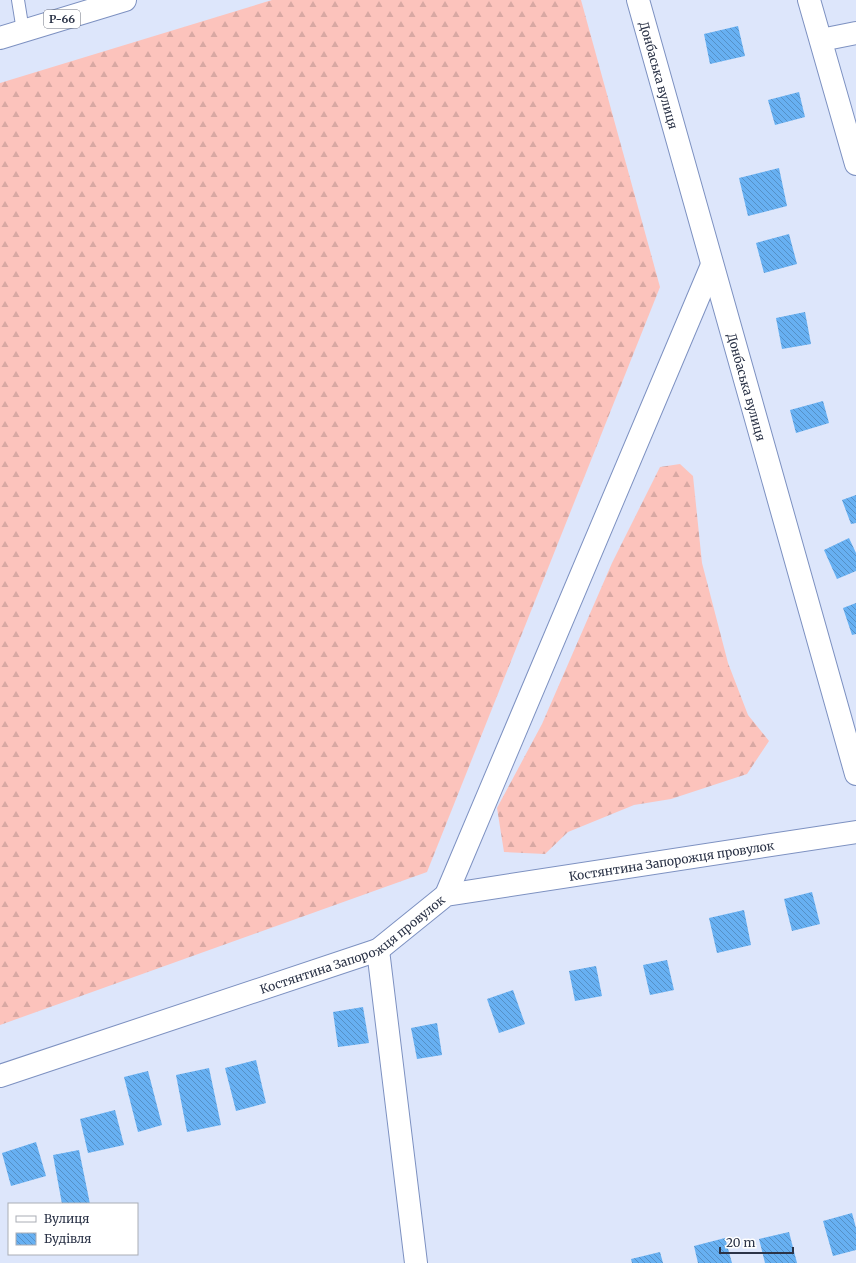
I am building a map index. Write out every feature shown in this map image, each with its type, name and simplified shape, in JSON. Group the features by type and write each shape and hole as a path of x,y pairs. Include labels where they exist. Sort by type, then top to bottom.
{"street":[{"name":"Р-66","path":"0,38 125,0"},
{"name":"Донбаська вулиця","path":"638,0 856,774"},
{"path":"809,0 856,164"},
{"path":"821,40 856,33"},
{"path":"446,895 712,265"},
{"name":"Костянтина Запорожця провулок","path":"0,1076 378,950 446,895 856,832"},
{"path":"378,950 416,1263"}],"lane":[{"path":"18,0 23,31"}],"green space":[{"path":"272,0 581,0 660,287 427,872 0,1025 0,83"},
{"path":"680,464 693,476 702,563 728,663 748,715 769,741 747,774 671,799 634,805 568,832 545,854 504,852 497,808 542,724 612,563 660,467"}],"building":[{"path":"738,26 745,56 710,64 704,34"},
{"path":"799,92 805,117 775,125 768,100"},
{"path":"779,168 787,206 748,216 739,178"},
{"path":"789,234 797,264 764,273 756,243"},
{"path":"805,312 811,344 782,349 776,318"},
{"path":"823,401 829,423 796,433 790,410"},
{"path":"856,495 856,523 851,524 842,500"},
{"path":"849,538 856,553 856,571 837,579 824,550"},
{"path":"856,603 856,634 852,635 843,608"},
{"path":"812,892 820,924 792,931 784,899"},
{"path":"744,910 751,945 717,953 709,918"},
{"path":"667,960 674,990 650,995 643,965"},
{"path":"596,966 602,996 575,1001 569,971"},
{"path":"513,990 525,1024 499,1033 487,999"},
{"path":"363,1007 369,1043 338,1047 333,1012"},
{"path":"437,1023 442,1055 417,1059 411,1028"},
{"path":"256,1060 266,1103 236,1111 225,1068"},
{"path":"209,1068 221,1125 187,1132 176,1075"},
{"path":"148,1071 162,1125 138,1132 124,1077"},
{"path":"115,1110 124,1145 88,1153 80,1119"},
{"path":"36,1142 46,1176 11,1186 2,1153"},
{"path":"79,1150 90,1203 62,1203 53,1155"},
{"path":"852,1213 856,1228 856,1250 833,1256 823,1221"},
{"path":"789,1232 797,1263 765,1263 759,1239"},
{"path":"725,1238 732,1263 698,1263 694,1246"},
{"path":"660,1252 663,1263 632,1263 631,1259"}]}
